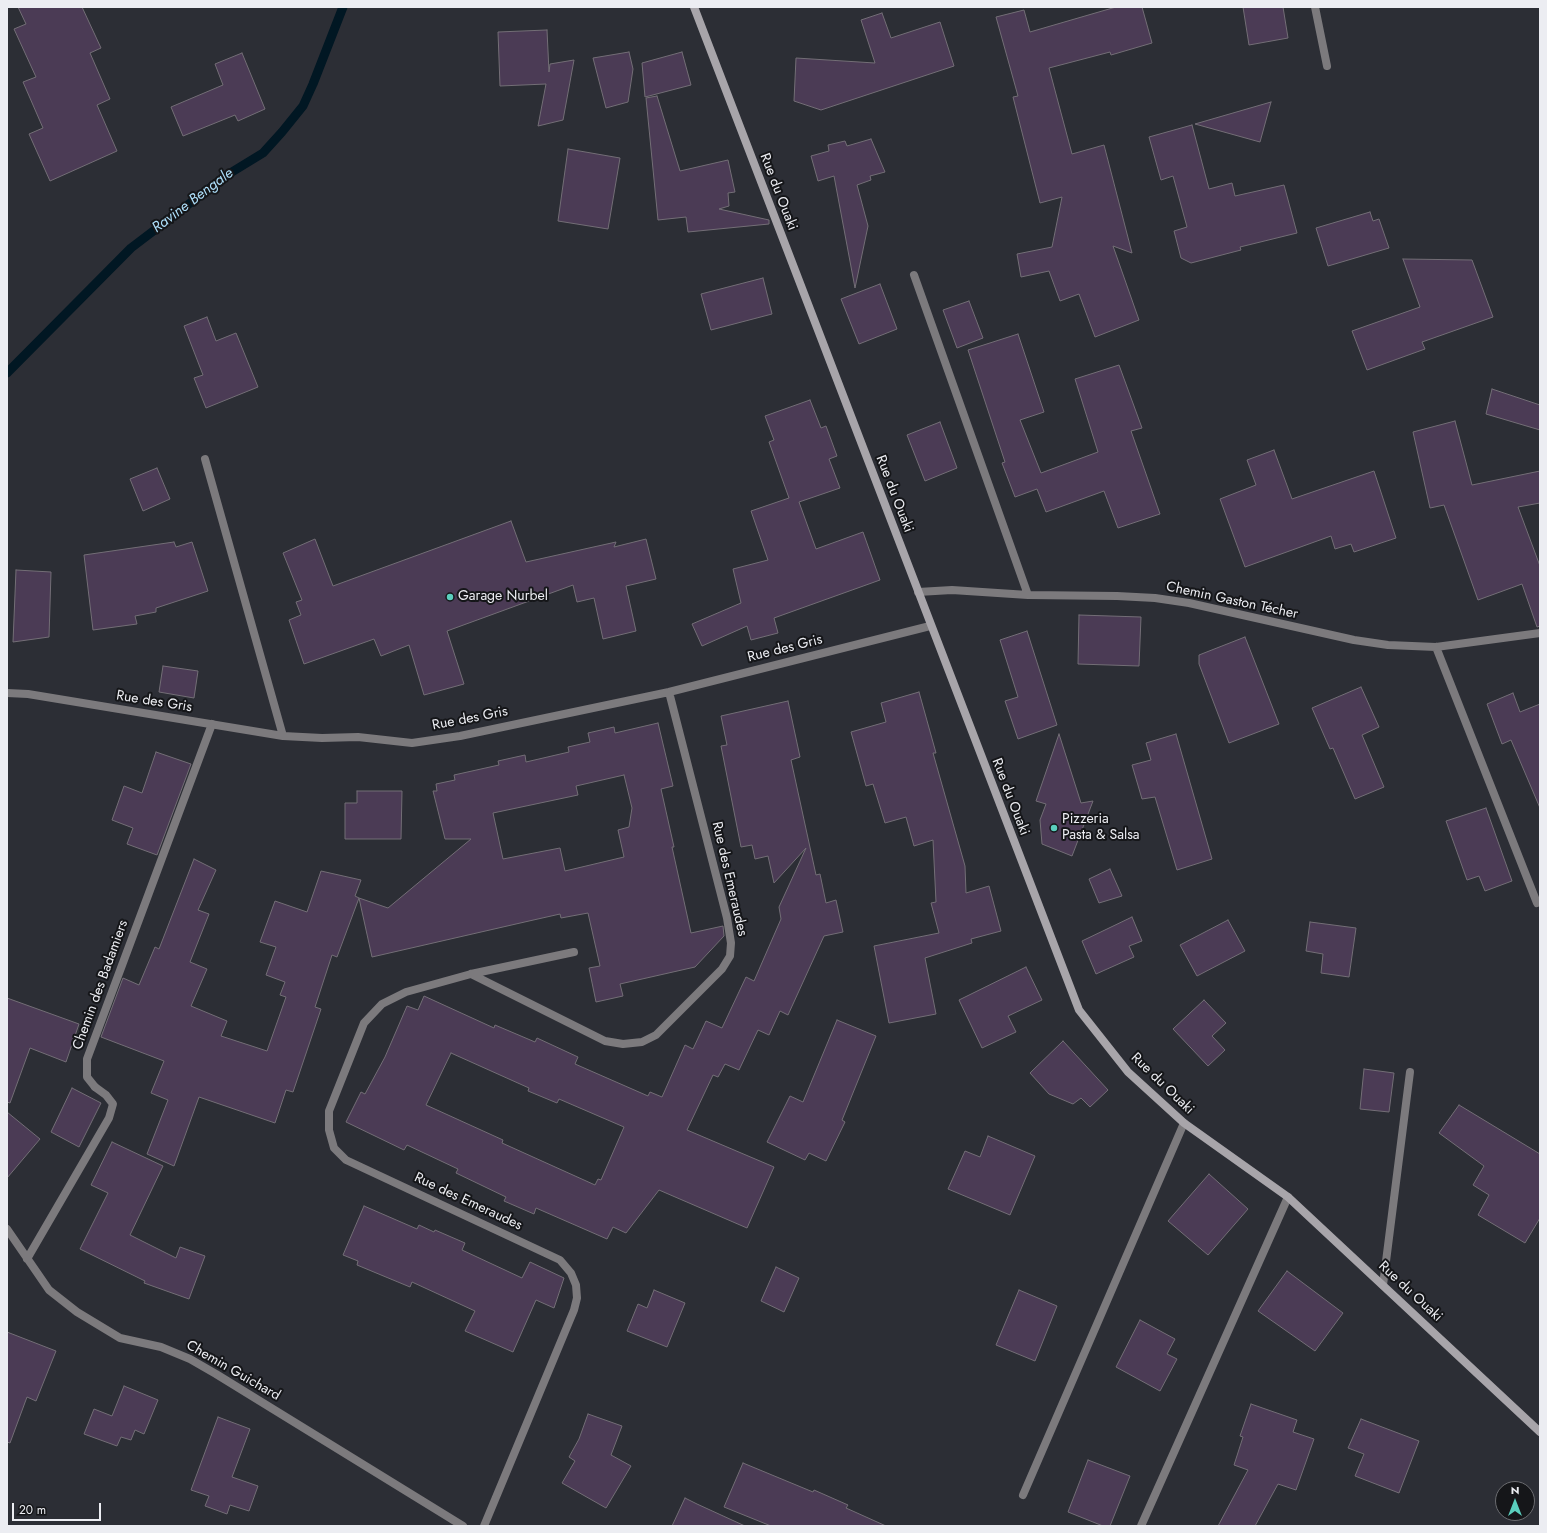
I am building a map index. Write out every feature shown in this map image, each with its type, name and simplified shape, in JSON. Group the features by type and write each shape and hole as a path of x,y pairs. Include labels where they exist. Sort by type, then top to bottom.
{"street":[{"name":"Rue du Ouaki","path":"694,7 930,626 1079,1010 1128,1072 1184,1123 1288,1197 1540,1432"},
{"path":"1315,7 1327,66"},
{"path":"914,275 1028,595"},
{"path":"205,459 283,736"},
{"name":"Chemin Gaston Técher","path":"918,592 952,590 1028,595 1155,598 1189,603 1354,640 1388,645 1436,647 1540,633"},
{"name":"Rue des Gris","path":"7,693 28,694 283,736 322,738 358,737 412,743 460,736 669,692 930,626"},
{"path":"1436,647 1538,903"},
{"name":"Rue des Emeraudes","path":"471,974 605,1041 623,1044 642,1042 656,1034 722,969 730,956 731,944 727,918 669,692"},
{"name":"Chemin des Badamiers","path":"27,1259 109,1118 113,1104 106,1094 95,1087 87,1077 87,1059 212,724"},
{"name":"Rue des Emeraudes","path":"484,1526 574,1310 577,1298 576,1286 571,1273 560,1260 346,1160 334,1148 329,1130 329,1111 364,1023 382,1004 406,992 471,974 574,952"},
{"path":"1383,1286 1410,1072"},
{"path":"1023,1495 1184,1123"},
{"path":"1141,1526 1288,1197"},
{"name":"Chemin Guichard","path":"7,1230 49,1290 77,1312 120,1338 161,1347 209,1370 463,1526"}],"building":[{"path":"18,7 82,7 101,48 90,53 110,99 97,105 117,151 50,181 29,134 43,128 23,82 36,77 14,29 26,24"},
{"path":"1116,7 1142,7 1152,43 1111,55 1110,52 1049,68 1072,154 1104,145 1132,253 1113,246 1139,320 1095,337 1079,294 1060,301 1049,271 1021,277 1017,254 1052,247 1062,197 1040,203 1013,97 1018,96 996,17 1024,10 1030,32"},
{"path":"1243,7 1283,7 1288,38 1249,45"},
{"path":"882,13 891,38 940,22 954,66 821,110 794,101 796,58 875,63 861,20"},
{"path":"547,30 549,72 550,64 574,60 563,120 538,126 546,84 500,86 498,32"},
{"path":"629,52 633,69 628,102 606,108 593,58"},
{"path":"682,52 691,85 645,97 642,63"},
{"path":"242,53 265,109 238,121 235,115 183,136 171,107 223,85 215,64"},
{"path":"657,96 680,171 728,160 735,192 728,193 729,206 719,209 769,220 769,224 688,232 686,217 658,220 646,98"},
{"path":"1271,102 1260,142 1195,124"},
{"path":"1192,125 1209,189 1232,183 1235,196 1284,185 1297,233 1240,247 1241,250 1191,263 1181,258 1174,231 1187,227 1173,176 1161,180 1149,137"},
{"path":"871,139 885,172 870,176 871,180 857,185 868,226 855,288 834,176 818,181 811,156 829,151 828,145 845,141 847,146"},
{"path":"568,149 620,158 608,229 558,221"},
{"path":"1370,212 1373,221 1379,219 1389,248 1328,266 1316,228"},
{"path":"1403,259 1472,260 1493,317 1422,342 1425,349 1367,370 1352,331 1420,307"},
{"path":"763,278 772,314 711,330 701,294"},
{"path":"880,284 897,329 859,344 841,299"},
{"path":"969,301 983,338 957,348 943,310"},
{"path":"207,317 216,341 236,333 258,387 206,408 194,378 203,375 184,326"},
{"path":"1018,334 1044,412 1020,420 1041,473 1098,452 1075,379 1119,365 1142,428 1131,431 1160,514 1118,528 1104,491 1046,512 1037,489 1015,497 1002,463 1005,462 968,350"},
{"path":"1492,389 1540,405 1540,430 1486,414"},
{"path":"810,400 821,428 826,426 837,456 829,459 840,488 799,502 816,549 863,532 880,580 774,618 778,633 751,640 747,626 702,646 692,624 741,603 733,569 768,560 751,511 789,498 769,442 774,440 765,416"},
{"path":"1455,421 1472,485 1540,471 1540,503 1518,507 1540,566 1540,626 1537,627 1522,584 1478,600 1444,505 1430,508 1413,432"},
{"path":"940,422 957,468 925,481 907,435"},
{"path":"1274,450 1292,499 1374,471 1396,538 1354,552 1351,544 1335,549 1331,536 1245,567 1220,499 1256,485 1247,460"},
{"path":"157,468 170,499 143,511 130,479"},
{"path":"511,521 526,562 616,542 614,547 646,539 656,579 626,586 636,631 603,639 594,598 577,602 573,585 447,631 464,684 424,695 409,645 381,656 374,639 304,664 289,620 301,615 296,602 302,600 283,553 315,539 333,586"},
{"path":"174,542 176,547 192,542 208,591 156,608 156,612 135,616 137,624 93,630 84,555"},
{"path":"16,570 51,572 49,637 13,642"},
{"path":"1079,615 1141,617 1139,666 1078,664"},
{"path":"1027,631 1057,725 1018,739 1005,701 1018,697 1000,640"},
{"path":"1245,637 1279,724 1229,743 1199,664 1199,655"},
{"path":"163,666 198,671 194,698 159,692"},
{"path":"1361,687 1379,727 1362,735 1384,787 1355,799 1333,748 1330,749 1312,708"},
{"path":"919,692 936,753 933,753 965,866 966,893 989,886 1001,931 971,939 972,943 925,958 936,1014 889,1023 874,946 939,933 931,903 936,902 933,840 914,846 906,817 885,823 873,784 866,786 851,732 886,722 881,703"},
{"path":"1513,693 1520,712 1540,704 1540,808 1511,740 1502,744 1487,704"},
{"path":"788,701 800,757 791,760 816,875 820,874 826,903 836,900 843,932 824,936 788,1015 780,1011 769,1035 758,1030 739,1070 725,1064 718,1077 713,1075 687,1130 774,1167 747,1228 659,1190 626,1233 613,1227 607,1239 536,1208 534,1214 504,1201 506,1197 456,1173 458,1169 407,1145 404,1150 346,1122 361,1092 365,1094 385,1057 407,1006 418,1010 424,996 494,1028 495,1025 535,1042 537,1038 578,1057 575,1064 648,1096 650,1092 662,1097 685,1045 693,1049 706,1021 722,1028 746,977 754,981 781,919 779,907 806,848 774,883 768,856 755,859 752,845 741,847 721,746 727,745 721,716","holes":["451,1053 529,1088 528,1091 557,1103 559,1099 624,1127 601,1180 598,1179 595,1185 502,1143 503,1140 426,1105"]},
{"path":"658,723 673,786 661,789 691,933 723,926 724,936 695,967 620,984 623,996 596,1002 589,968 600,966 588,913 561,918 560,914 372,957 359,898 388,908 471,839 445,839 433,791 437,791 436,784 455,780 454,775 499,765 498,761 525,755 526,762 569,752 568,747 590,742 588,733 614,727 615,733","holes":["624,775 632,808 629,827 618,830 624,857 565,871 560,848 503,859 493,813 578,795 576,786"]},
{"path":"1059,734 1081,803 1093,801 1072,856 1042,844 1040,820 1046,804 1036,801"},
{"path":"1176,734 1212,859 1177,870 1155,797 1142,799 1132,765 1151,760 1146,743"},
{"path":"156,752 191,764 157,855 127,844 133,828 112,820 124,786 142,793"},
{"path":"357,791 402,791 401,839 345,839 345,803 357,803"},
{"path":"1486,808 1512,881 1485,891 1479,876 1467,880 1446,821"},
{"path":"194,859 216,870 198,910 209,914 190,962 207,969 191,1006 227,1021 221,1036 267,1051 286,997 280,995 285,982 266,975 276,947 260,942 275,901 307,912 321,871 361,880 355,896 359,898 337,957 332,955 315,1007 321,1009 293,1092 286,1090 275,1123 199,1097 174,1166 147,1154 168,1100 151,1093 164,1061 101,1037 123,978 139,985 155,947 159,949"},
{"path":"1110,869 1122,896 1099,903 1089,879"},
{"path":"1132,917 1142,941 1129,946 1134,957 1096,974 1082,941"},
{"path":"1228,920 1245,951 1197,976 1180,945"},
{"path":"1310,922 1356,928 1349,977 1321,973 1323,954 1306,951"},
{"path":"1026,967 1042,1000 1008,1016 1016,1032 982,1048 959,1000"},
{"path":"7,998 79,1024 66,1062 30,1048 10,1103 7,1102"},
{"path":"1204,1000 1226,1023 1212,1036 1225,1050 1208,1066 1173,1029"},
{"path":"837,1020 876,1036 842,1120 845,1122 826,1161 809,1153 805,1160 767,1142 790,1096 803,1102"},
{"path":"1063,1041 1108,1090 1090,1107 1081,1098 1073,1104 1049,1094 1030,1073"},
{"path":"1364,1069 1394,1073 1389,1112 1360,1109"},
{"path":"72,1088 101,1103 79,1147 51,1132"},
{"path":"1459,1105 1540,1154 1540,1218 1525,1243 1478,1215 1489,1195 1473,1185 1484,1166 1439,1133"},
{"path":"7,1112 40,1139 7,1178"},
{"path":"988,1136 1035,1156 1010,1215 948,1189 965,1151 980,1157"},
{"path":"112,1142 163,1166 130,1235 176,1258 180,1247 205,1256 189,1299 144,1283 145,1281 80,1249 108,1193 91,1185"},
{"path":"1209,1174 1248,1209 1208,1255 1168,1221"},
{"path":"364,1206 417,1229 419,1225 465,1243 462,1250 522,1278 530,1262 564,1278 554,1308 536,1300 513,1352 465,1331 475,1311 412,1282 410,1287 357,1265 358,1261 343,1255"},
{"path":"776,1267 799,1278 784,1312 761,1301"},
{"path":"1287,1271 1343,1313 1315,1351 1258,1311"},
{"path":"654,1290 685,1303 667,1347 627,1331 638,1304 647,1308"},
{"path":"1019,1290 1057,1306 1035,1361 996,1345"},
{"path":"1140,1320 1175,1339 1167,1354 1177,1359 1160,1391 1116,1367"},
{"path":"7,1332 56,1351 36,1401 27,1397 10,1443 7,1442"},
{"path":"124,1386 158,1400 144,1434 135,1430 131,1440 121,1437 117,1446 84,1434 94,1409 112,1416"},
{"path":"1251,1404 1297,1420 1293,1432 1314,1439 1296,1490 1278,1484 1255,1526 1218,1526 1248,1470 1234,1465 1243,1437 1240,1436"},
{"path":"588,1414 622,1426 611,1455 631,1466 606,1508 562,1483 575,1461 569,1457 579,1439"},
{"path":"218,1417 250,1429 232,1477 258,1486 249,1511 230,1505 227,1514 205,1506 209,1496 191,1490"},
{"path":"1361,1419 1419,1441 1399,1493 1355,1476 1364,1454 1348,1448"},
{"path":"1088,1460 1130,1476 1110,1526 1103,1526 1068,1512"},
{"path":"743,1463 813,1492 814,1490 848,1505 846,1508 886,1526 771,1526 724,1507"},
{"path":"685,1498 697,1504 745,1526 672,1526"}],"waterway":[{"name":"Ravine Bengale","path":"7,373 131,248 227,175 263,153 303,106 343,7"}],"place":[{"name":"Garage Nurbel","path":"450,597"},
{"name":"Pizzeria Pasta & Salsa","path":"1054,828"}]}
